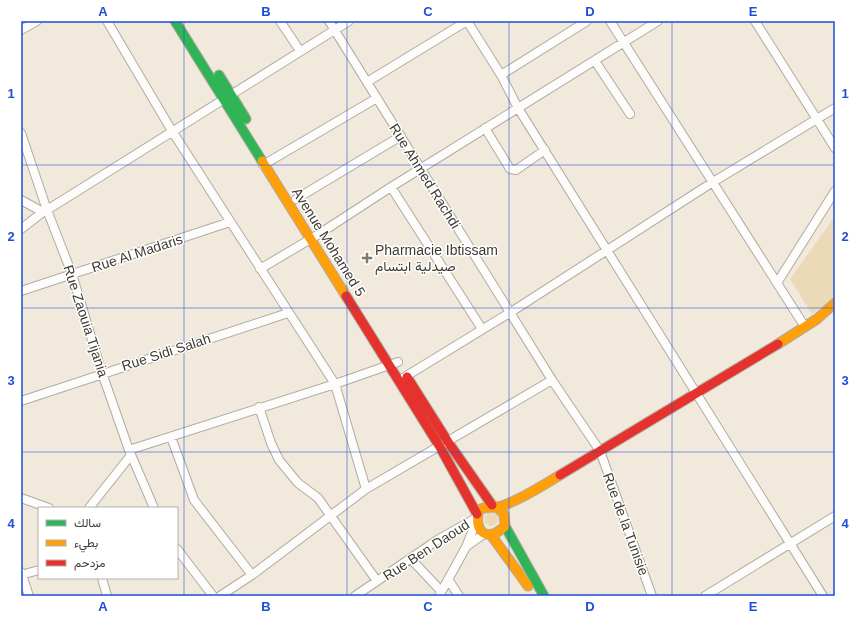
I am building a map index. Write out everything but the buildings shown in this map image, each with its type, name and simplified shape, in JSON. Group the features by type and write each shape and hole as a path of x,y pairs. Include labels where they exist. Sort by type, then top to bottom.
{"main road":[{"name":"Avenue Mohamed 5","path":"175,21 228,97"},
{"name":"Avenue Mohamed 5","path":"185,21 267,163 444,444 476,518"},
{"name":"Avenue Mohamed 5","path":"267,163 296,199 315,237"},
{"path":"544,596 523,569 488,534 479,529 476,518 483,507 494,506 532,492 805,327 835,303"},
{"name":"Avenue Mohamed 5","path":"444,444 470,474 494,506"},
{"path":"488,534 497,534 505,522 532,492"},
{"path":"494,506 501,510 534,596"}],"street":[{"path":"21,30 36,21"},
{"path":"107,21 172,131 335,384 366,489"},
{"path":"280,21 300,52"},
{"name":"Rue Ahmed Rachdi","path":"329,21 552,380 600,451"},
{"path":"21,229 45,211 349,21"},
{"path":"367,82 467,21 500,74 518,108 697,393 822,596"},
{"path":"500,74 588,21"},
{"path":"610,21 805,327"},
{"path":"260,269 315,237 391,187 658,21"},
{"path":"755,21 835,148"},
{"path":"595,61 630,114"},
{"path":"267,163 377,98"},
{"path":"403,378 608,251 713,182 835,108"},
{"path":"485,128 510,169 516,170 545,150"},
{"name":"Rue Zaouia Tijania","path":"21,133 45,211 72,274 102,373 130,452 154,507"},
{"path":"296,199 401,136"},
{"path":"391,187 482,329"},
{"path":"777,283 835,191"},
{"path":"21,200 45,211"},
{"name":"Rue Al Madaris","path":"21,292 230,222"},
{"name":"Rue Sidi Salah","path":"21,401 102,373 288,313"},
{"path":"90,507 130,452 259,407 335,384 393,364"},
{"path":"220,596 252,575 330,514 366,489 552,380"},
{"path":"259,407 271,443 279,460 288,472 318,498 377,581"},
{"path":"171,437 194,500 252,575"},
{"name":"Rue de la Tunisie","path":"600,451 652,596"},
{"path":"21,498 46,507"},
{"path":"705,596 788,543 835,516"},
{"path":"411,559 440,593 466,547 476,518"},
{"name":"Rue Ben Daoud","path":"355,596 476,518"},
{"path":"466,547 488,534"},
{"path":"178,550 213,596"},
{"path":"29,596 21,574 38,570"},
{"path":"102,579 107,596"},
{"path":"448,579 459,596"}],"shaded area":[{"path":"835,216 835,298 812,314 790,279"},
{"path":"491,512 496,514 498,519 496,524 491,526 486,524 484,519 486,514"}],"traffic: fast":[{"path":"175,21 262,161"},
{"path":"219,75 246,119"},
{"path":"505,526 544,596"}],"traffic: slow":[{"path":"262,161 346,296"},
{"path":"778,344 817,319 835,303"},
{"path":"497,507 504,514 505,526 492,534 483,533 478,524 479,510 497,507 512,502 529,494 560,475"},
{"path":"491,535 528,586"}],"traffic: jam":[{"path":"346,296 440,447 477,514"},
{"path":"560,475 778,344"},
{"path":"407,377 448,442 492,505"}],"place":[{"name":"Pharmacie Ibtissam صيدلية ابتسام","path":"367,258"}]}
